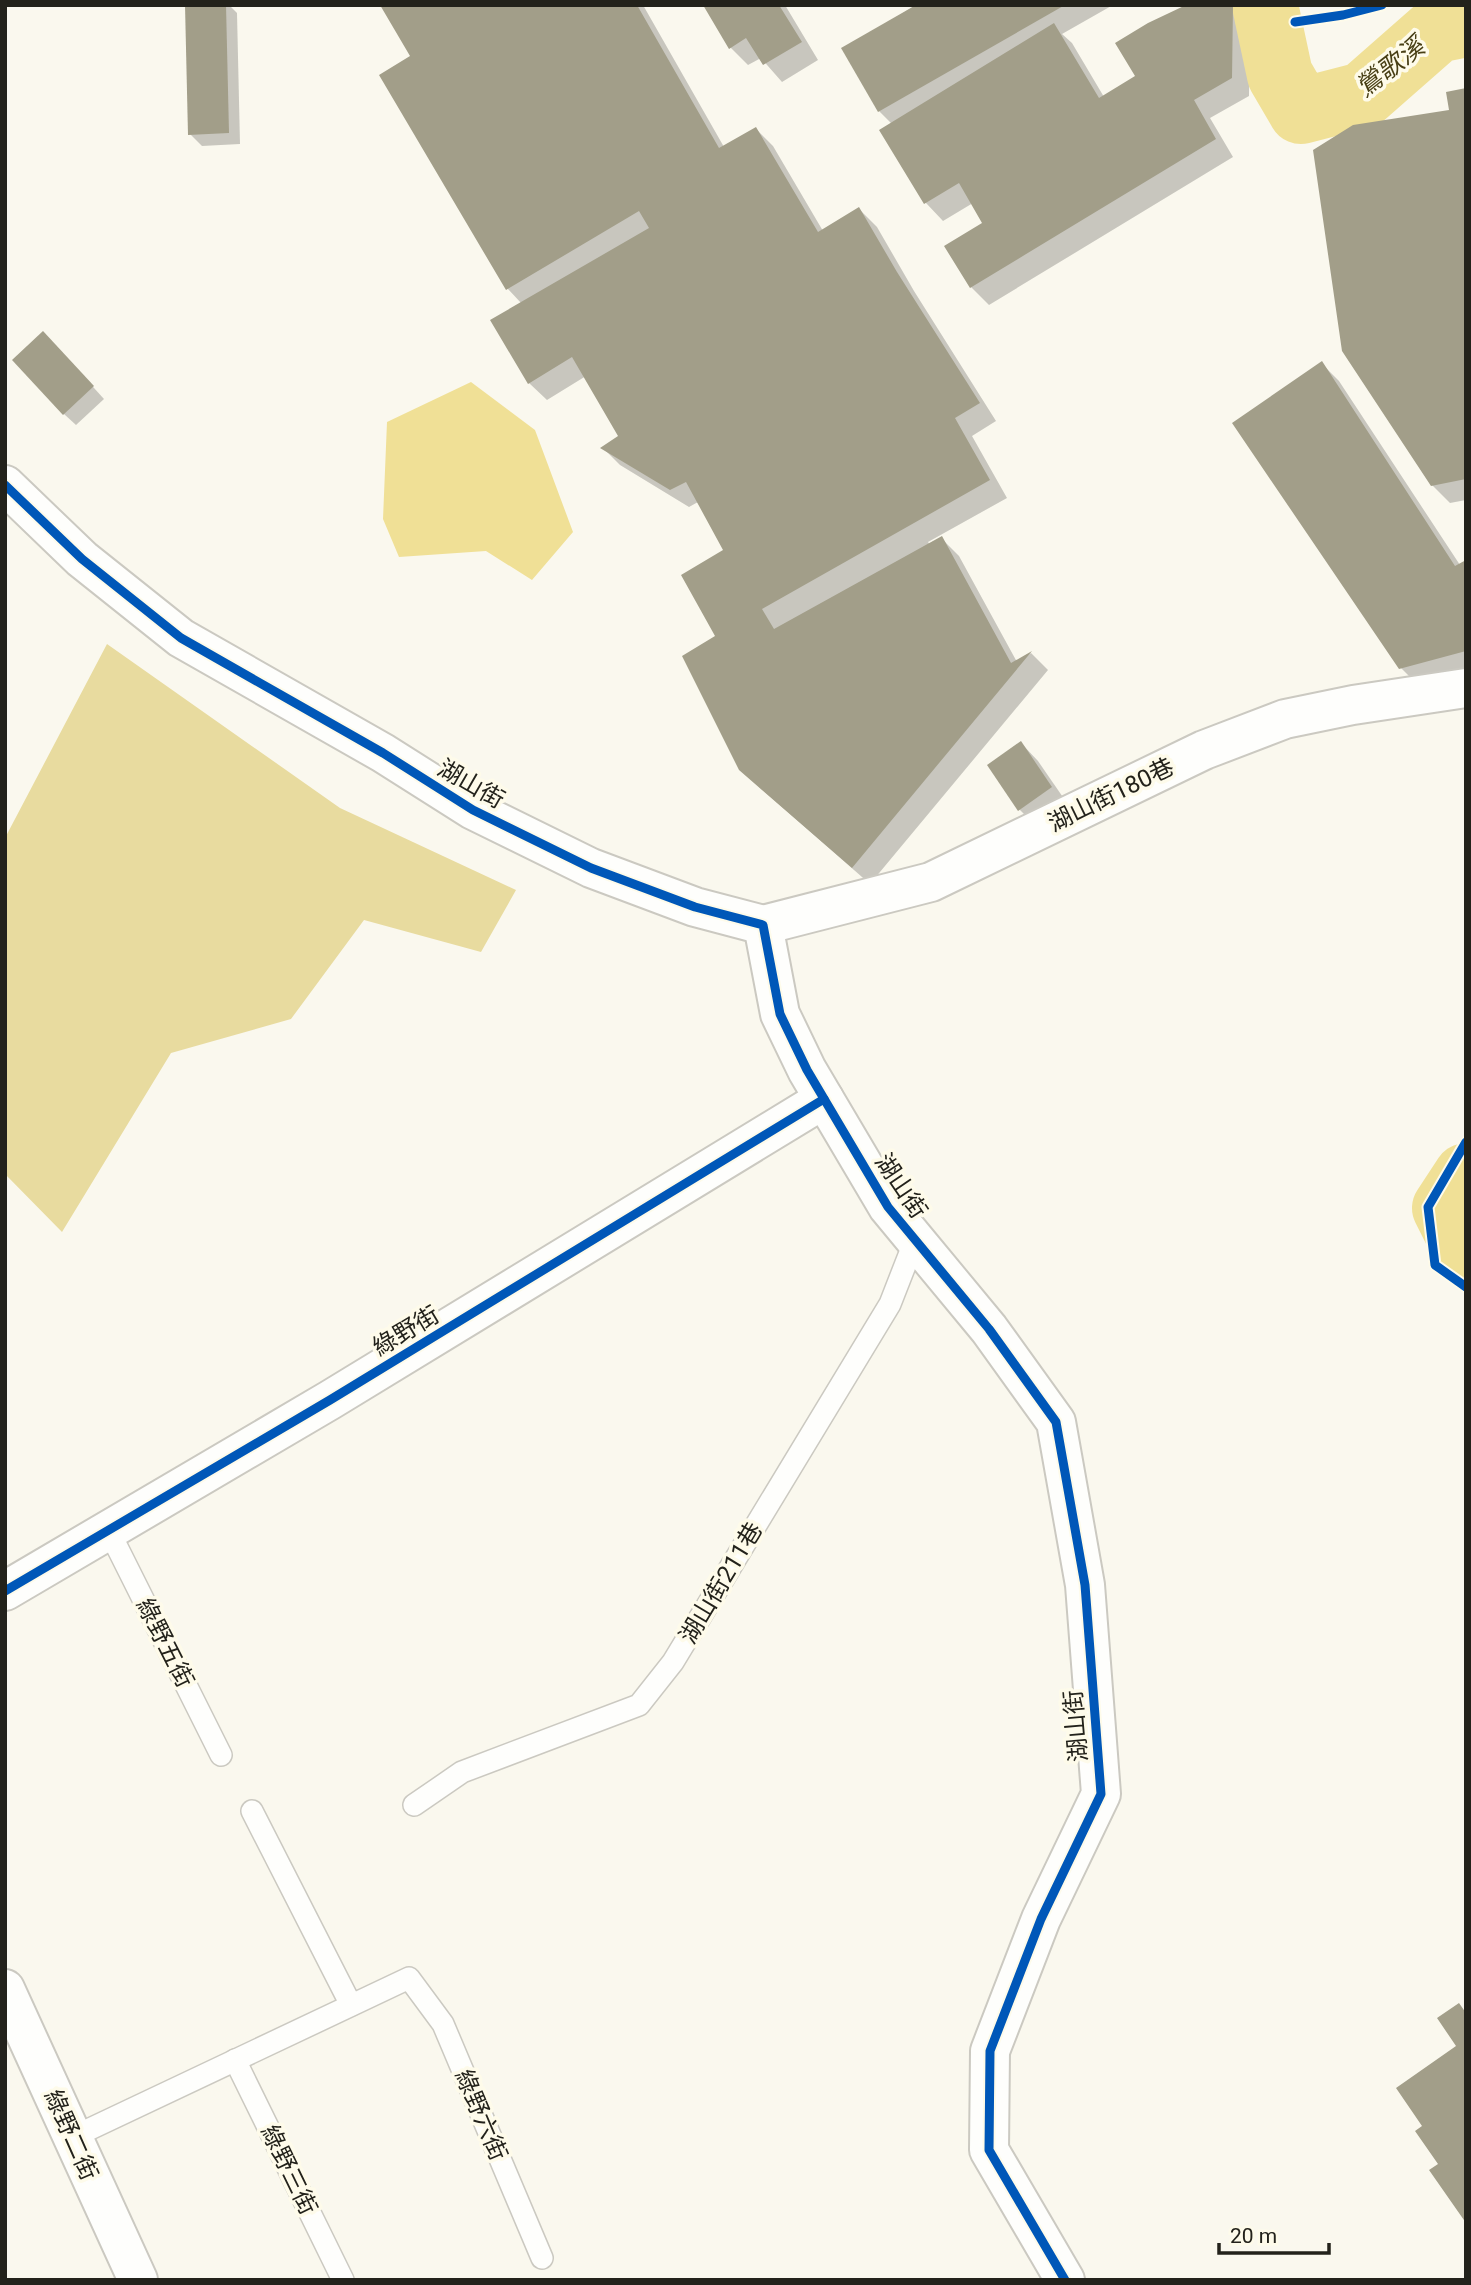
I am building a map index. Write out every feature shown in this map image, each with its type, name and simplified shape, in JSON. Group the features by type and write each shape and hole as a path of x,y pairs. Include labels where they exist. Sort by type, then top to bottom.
{"street":[{"name":"湖山街","path":"5,485 82,559 181,638 383,753 473,810 604,873 695,907 764,925 780,1014 824,1099 888,1207 989,1329 1056,1422 1085,1585 1101,1794 1041,1919 990,2051 989,2150 1065,2280"},
{"name":"湖山街180巷","path":"764,925 930,882 1204,750 1285,719 1353,705 1466,688"},
{"name":"綠野街","path":"5,1591 330,1400 824,1099"},
{"name":"綠野二街","path":"5,1989 138,2280"}],"lane":[{"name":"湖山街211巷","path":"414,1805 462,1772 639,1705 673,1662 890,1304 915,1240"},
{"name":"綠野五街","path":"108,1531 221,1755"},
{"path":"72,2137 351,2005 252,1811"},
{"name":"綠野六街","path":"351,2005 409,1978 443,2024 542,2258"},
{"name":"綠野三街","path":"235,2060 343,2280"}],"shaded area":[{"path":"471,382 535,430 573,532 532,580 486,551 399,557 383,519 387,422"},
{"path":"107,644 340,808 516,890 481,952 364,920 291,1019 171,1053 62,1232 5,1174 5,838"}],"building":[{"path":"185,5 226,5 229,133 188,135"},
{"path":"380,5 637,5 719,148 756,127 818,232 859,207 980,403 955,418 990,480 762,609 774,629 942,536 1011,663 1032,651 852,868 739,770 682,656 715,636 681,575 723,550 686,482 670,490 600,448 618,436 572,357 528,384 490,320 649,228 639,211 506,290 379,75 410,56"},
{"path":"703,5 779,5 802,42 763,65 746,38 729,49"},
{"path":"916,5 1065,5 878,112 841,48"},
{"path":"1186,5 1233,5 1232,78 1194,100 1216,139 970,288 944,246 982,223 959,183 924,204 879,130 1054,23 1099,98 1135,76 1115,43"},
{"path":"1466,88 1466,479 1431,486 1342,351 1313,150 1353,125 1449,110 1446,92"},
{"path":"43,331 94,386 63,415 12,360"},
{"path":"1322,361 1455,566 1466,560 1466,651 1399,669 1232,423"},
{"path":"1021,741 1052,787 1018,811 987,765"},
{"path":"1459,2003 1466,2013 1466,2223 1429,2170 1438,2164 1415,2131 1422,2126 1396,2088 1456,2046 1437,2018"}],"waterway":[{"name":"鶯歌溪","path":"1265,5 1280,75 1301,111 1363,95 1437,30 1466,24"},
{"name":"鶯歌溪","path":"1466,1176 1445,1208 1466,1250"}],"cycle path":[{"path":"1295,22 1343,15 1382,5"},
{"path":"5,485 82,559 181,638 383,753 473,810 591,868 695,907 763,925 780,1014 807,1070 888,1207 989,1329 1056,1422 1085,1585 1101,1794 1041,1919 990,2051 989,2150 1065,2280"},
{"path":"5,1591 330,1400 824,1099"},
{"path":"1466,1142 1428,1207 1435,1265 1466,1287"}]}
